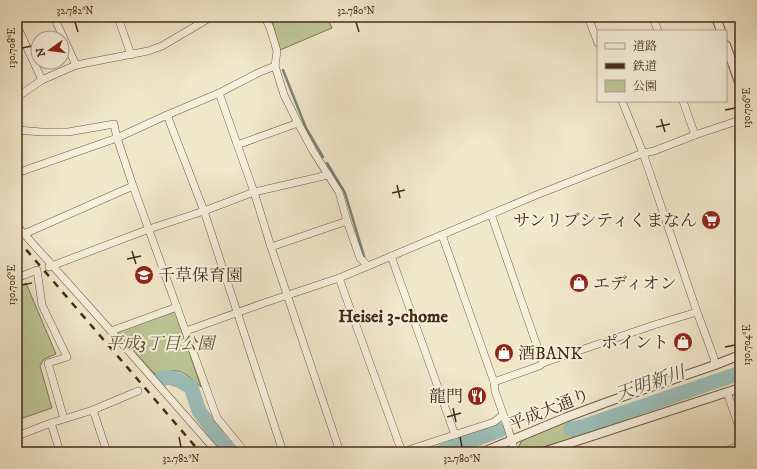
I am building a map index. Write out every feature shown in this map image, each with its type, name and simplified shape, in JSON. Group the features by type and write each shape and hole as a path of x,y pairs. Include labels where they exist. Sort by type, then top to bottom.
{"street":[{"path":"54,17 76,65"},
{"path":"118,17 131,54"},
{"path":"17,97 42,80 76,65 148,51 162,46 211,17"},
{"path":"265,17 277,52 276,66 284,95 312,151 339,192 360,258 368,266"},
{"path":"588,17 597,40"},
{"path":"653,17 658,30"},
{"path":"716,17 721,30"},
{"path":"17,26 42,80"},
{"path":"727,48 740,85"},
{"path":"17,173 117,138 167,114 219,93 260,72 276,66"},
{"path":"219,93 254,192 270,247 340,452"},
{"path":"622,102 643,153 714,358 715,365"},
{"path":"683,102 695,135"},
{"path":"167,114 204,211 284,452"},
{"path":"186,331 339,278 491,214 643,153 654,151 740,120"},
{"path":"237,145 298,123"},
{"path":"17,130 68,132 114,124 117,138 133,186 217,418 245,452"},
{"path":"50,266 254,192 328,175"},
{"path":"24,234 133,186"},
{"path":"491,214 543,363"},
{"path":"270,247 347,221"},
{"path":"17,226 50,266 111,331 217,452"},
{"path":"442,235 494,382 495,391 515,452"},
{"path":"391,256 455,435"},
{"path":"17,278 37,270 42,305 67,357 48,363 64,419"},
{"path":"339,278 402,452 494,422 503,415"},
{"path":"111,331 177,307"},
{"path":"494,382 539,366 543,363 697,312"},
{"name":"平成大通り","path":"483,452 567,417 740,355"},
{"path":"543,452 740,388"},
{"path":"17,436 51,423 93,410 138,391"},
{"path":"727,392 740,430"},
{"path":"93,410 107,452"},
{"path":"51,423 60,452"},
{"path":"722,452 740,446"}],"green space":[{"path":"271,17 327,17 332,28 280,50"},
{"path":"26,283 56,354 44,359 40,366 52,408 17,420 17,288"},
{"name":"平成3丁目公園","path":"175,311 201,387 181,372 170,371 155,374 117,334 118,331"},
{"path":"569,421 574,438 526,452 522,451 520,448 519,446 522,440"}],"waterway":[{"path":"283,70 306,128 323,157"},
{"path":"327,163 345,193 364,256"},
{"name":"天明新川","path":"571,429 582,427 740,373"},
{"name":"天明新川","path":"159,380 168,377 178,380 191,387 199,411 229,452"},
{"name":"天明新川","path":"441,452 500,430"}],"railway":[{"path":"17,239 200,452"}],"place":[{"name":"サンリブシティくまなん","path":"711,220"},
{"name":"千草保育園","path":"144,275"},
{"name":"エディオン","path":"579,283"},
{"name":"ポイント","path":"683,342"},
{"name":"酒BANK","path":"504,353"},
{"name":"龍門","path":"477,396"}],"district":[{"name":"Heisei 3-chome","path":"393,316"}]}
